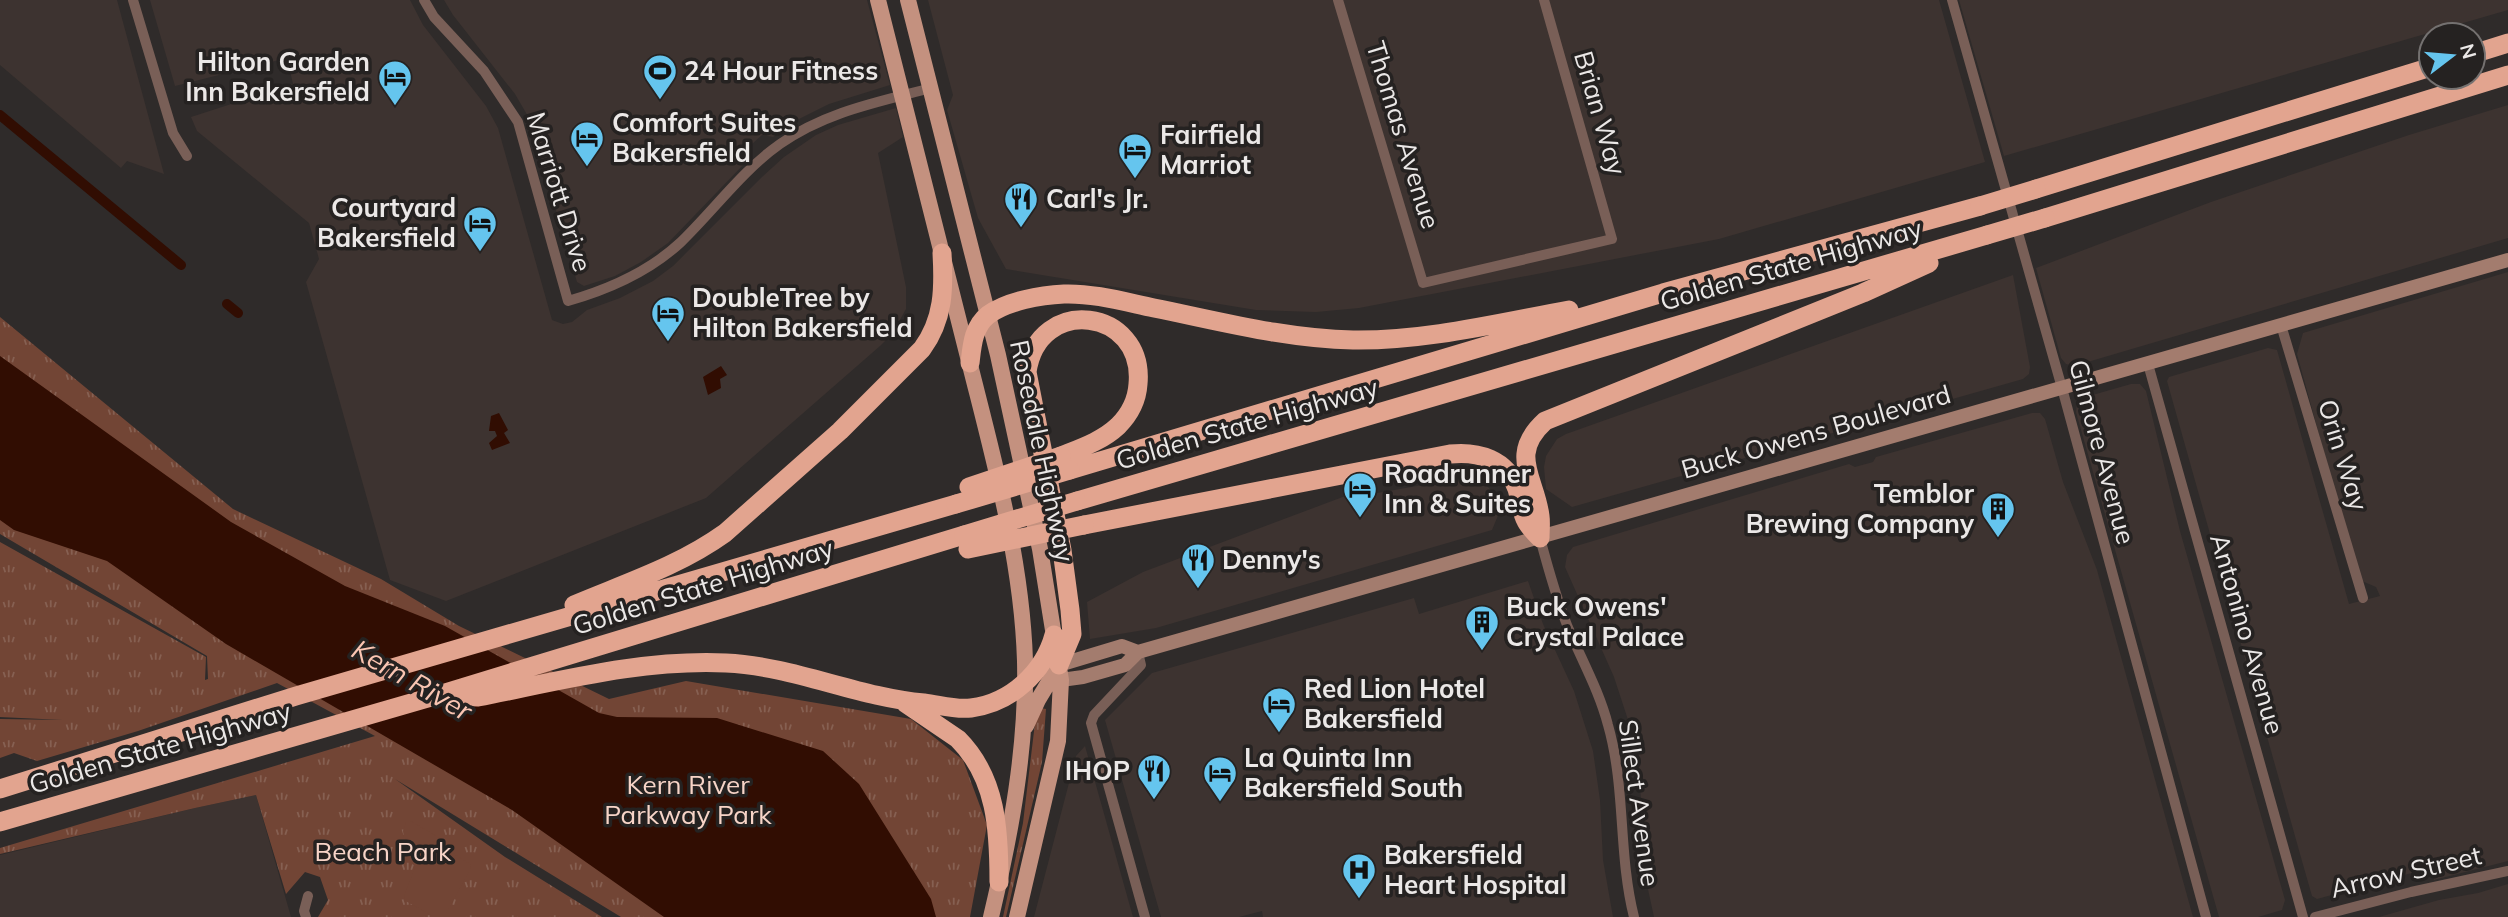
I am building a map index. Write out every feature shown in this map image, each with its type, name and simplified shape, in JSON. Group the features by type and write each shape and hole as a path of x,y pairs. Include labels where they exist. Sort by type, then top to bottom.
{"highway":[{"path":"2487,50 2508,43"},
{"name":"Golden State Highway","path":"0,789 296,696 825,543 1066,463 1979,206 2417,71"},
{"name":"Golden State Highway","path":"0,822 435,696 938,544 966,542 1077,501 2045,218 2508,75"},
{"path":"1540,538 1540,516 1527,472 1525,453 1534,433 1550,417 1863,293 1987,235"},
{"path":"513,634 556,612 684,559 724,533 840,431 930,338 940,315 944,282 942,253"},
{"path":"970,363 976,332 988,316 1003,307 1040,296 1066,294 1132,303 1276,333 1355,340 1454,330 1663,293"},
{"path":"435,696 478,697 627,668 728,663 783,672 904,702 958,709 974,708 1003,698 1025,683 1054,671 1072,635 1062,550 1027,372 1028,359 1038,341 1054,326 1073,320 1102,322 1116,331 1131,347 1139,369 1137,393 1127,415 1116,427 1066,463"},
{"path":"966,542 1084,526 1460,453 1487,457 1507,470 1517,488 1526,521 1540,538"},
{"path":"1054,635 1054,671"},
{"path":"904,702 958,739 984,777 999,835 999,882"}],"main road":[{"name":"Rosedale Highway","path":"878,0 1005,513 1023,637 1025,683 1017,788 1007,849 991,917"},
{"name":"Rosedale Highway","path":"908,0 988,316 1028,489 1054,635"},
{"name":"Buck Owens Boulevard","path":"1054,671 1122,646 1138,652 1540,538 1755,473 2508,260"},
{"path":"1017,917 1058,741 1054,671 1023,637"},
{"path":"1022,738 1054,671"}],"street":[{"path":"133,0 173,133 187,156"},
{"name":"Marriott Drive","path":"424,0 434,17 484,71 518,122 568,301 621,283 661,259 679,244 760,160 797,132 842,112 902,96"},
{"name":"Thomas Avenue","path":"1338,0 1423,283 1612,239"},
{"name":"Brian Way","path":"1544,0 1612,239"},
{"name":"Gilmore Avenue","path":"1952,0 2062,388 2206,917"},
{"path":"902,96 930,88"},
{"name":"Orin Way","path":"2281,325 2363,598"},
{"name":"Antonino Avenue","path":"2148,364 2303,917"},
{"name":"Sillect Avenue","path":"1540,538 1561,609 1609,726 1620,787 1625,870 1634,917"},
{"path":"1138,652 1141,665 1094,715 1091,723 1145,917"},
{"name":"Arrow Street","path":"2315,917 2508,871"},
{"path":"306,917 304,911 308,896"}],"shaded area":[{"path":"0,0 117,0 164,174 127,161 121,168 0,65"},
{"path":"150,0 410,0 423,25 486,106 498,128 552,320 563,324 572,322 587,310 620,298 653,281 673,266 784,157 816,135 838,125 896,108 903,137 878,153 906,287 906,309 892,334 880,346 706,498 446,601 390,580 306,282 319,259 309,223 197,131 191,117 293,84 287,58 175,86"},
{"path":"444,0 867,0 890,85 829,104 799,119 773,137 762,135 752,144 739,148 745,157 744,164 668,243 615,276 584,286 577,282 529,118 515,94"},
{"path":"928,0 1939,0 1985,162 1719,239 1359,308 1316,312 1256,310 1006,269 978,218 947,110 953,95"},
{"path":"1959,0 2508,0 2508,10 2470,21 2417,21 2417,36 2004,156"},
{"path":"2508,105 2508,238 2074,366 2066,364 2061,358 2036,268 2211,202 2409,135"},
{"path":"2508,272 2508,861 2434,880 2430,868 2317,899 2312,896 2167,381 2169,377 2268,348 2277,350 2349,604 2380,596 2376,587 2358,577 2297,354 2303,333"},
{"path":"2013,275 2030,367 2029,374 2023,379 1572,507 1546,489 1546,456 1557,439 1566,434"},
{"path":"2131,384 2140,384 2146,391 2180,531 2285,900 2282,910 2258,917 2219,917 2076,412 2077,403 2082,398"},
{"path":"2040,413 2045,419 2063,482 2097,570 2193,917 1654,917 1646,880 1640,785 1629,723 1614,677 1565,567 1567,555 1573,547 1849,464 1855,467 1873,462 1876,457"},
{"path":"1462,478 1483,482 1498,497 1502,506 1492,530 1156,628 1090,639 1087,602 1143,572 1364,489 1366,495"},
{"path":"1528,581 1543,624 1574,691 1593,751 1600,800 1603,860 1613,917 1263,917 1262,911 1239,917 1161,917 1105,720 1152,673 1414,598 1419,614"},
{"path":"1085,746 1133,917 1034,917 1076,756"},
{"path":"256,795 291,917 0,917 0,855"},
{"path":"2508,884 2508,917 2379,917 2439,900"}],"green space":[{"name":"Kern River Parkway Park","path":"0,317 233,509 381,579 459,626 609,699 686,681 911,719 963,760 987,825 970,917 621,917 395,779 505,857 602,917 318,917 328,900 320,877 305,872 286,894 256,795 0,854 0,848 375,736 277,683 138,731 37,761 14,753 0,758 0,719 63,720 0,717 0,542 206,657 205,680 208,679 207,656 0,534"},
{"path":"1041,708 1046,709 1042,762 1006,917 1003,917 1023,823 1035,723"},
{"path":"409,820 453,846 451,852 470,864 471,868 444,917 434,917 404,900 415,866 412,863 421,847 404,837 403,831"}],"water":[{"name":"Kern River","path":"0,356 231,522 345,586 445,626 599,713 617,717 717,718 823,751 859,784 931,899 936,917 664,917 512,810 226,644 107,561 14,530 0,520"},
{"path":"721,366 727,375 720,379 721,388 708,395 703,377"},
{"path":"499,413 508,430 504,433 510,443 492,450 489,443 497,436 495,431 489,431 491,416"}],"waterway":[{"path":"0,115 181,265"},
{"path":"227,304 238,313"}],"place":[{"name":"24 Hour Fitness","path":"660,101"},
{"name":"Hilton Garden Inn Bakersfield","path":"395,107"},
{"name":"Comfort Suites Bakersfield","path":"587,168"},
{"name":"Fairfield Marriot","path":"1135,180"},
{"name":"Carl's Jr.","path":"1021,229"},
{"name":"Courtyard Bakersfield","path":"480,253"},
{"name":"DoubleTree by Hilton Bakersfield","path":"668,343"},
{"name":"Roadrunner Inn & Suites","path":"1360,519"},
{"name":"Temblor Brewing Company","path":"1998,539"},
{"name":"Denny's","path":"1198,590"},
{"name":"Buck Owens' Crystal Palace","path":"1482,652"},
{"name":"Red Lion Hotel Bakersfield","path":"1279,734"},
{"name":"IHOP","path":"1154,801"},
{"name":"La Quinta Inn Bakersfield South","path":"1220,803"},
{"name":"Bakersfield Heart Hospital","path":"1359,900"}],"park label":[{"name":"Beach Park","path":"383,852"}]}
